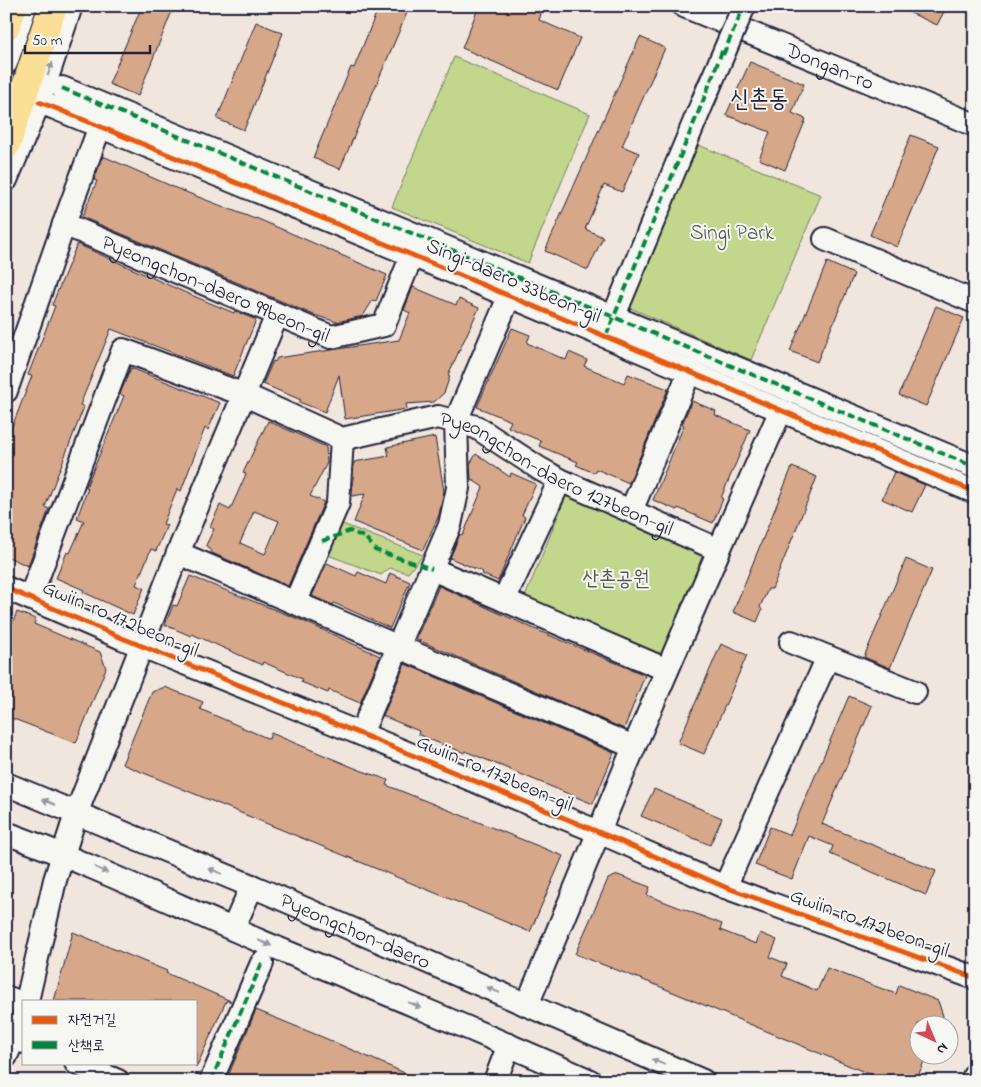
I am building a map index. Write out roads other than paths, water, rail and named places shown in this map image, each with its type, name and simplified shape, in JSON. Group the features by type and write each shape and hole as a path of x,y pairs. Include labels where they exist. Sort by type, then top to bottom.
{"highway":[{"path":"6,26 13,6"},
{"path":"6,145 53,6"}],"street":[{"path":"6,63 25,6"},
{"path":"6,180 38,102 71,6"},
{"name":"Dongan-ro","path":"684,6 975,125"},
{"path":"610,327 744,6"},
{"path":"704,101 723,49"},
{"path":"62,88 610,327 975,467"},
{"name":"Singi-daero 33beon-gil","path":"38,102 412,255 509,297 610,327 690,371 975,492"},
{"path":"6,391 100,126"},
{"name":"Pyeongchon-daero 99beon-gil","path":"64,224 331,337 384,325 412,255"},
{"path":"825,239 975,302"},
{"path":"361,734 450,525 458,488 456,421 509,297"},
{"path":"27,1000 55,880 76,814 178,553 277,315"},
{"path":"30,598 123,350 244,395 342,439 338,503 295,603"},
{"path":"632,511 690,371"},
{"path":"527,1005 718,550 781,410"},
{"name":"Pyeongchon-daero 127beon-gil","path":"342,439 438,417 456,421 476,427 560,480 718,550"},
{"path":"504,600 560,480"},
{"path":"178,553 634,747"},
{"path":"432,569 667,670"},
{"name":"Gwiin-ro 172beon-gil","path":"6,588 361,734 725,887 975,978"},
{"path":"791,642 915,692"},
{"path":"725,887 828,658"},
{"name":"Pyeongchon-daero","path":"6,784 252,886 703,1081"},
{"path":"6,833 64,854 233,929 590,1081"},
{"path":"233,929 252,886"},
{"path":"211,1081 262,963"},
{"path":"6,997 22,1003"},
{"path":"15,1045 22,1019"},
{"path":"495,1081 509,1045"},
{"path":"78,1064 111,1079"},
{"path":"972,1081 975,1074"}],"district":[{"name":"신촌동","path":"759,98"}],"park label":[{"name":"Singi Park","path":"732,232"},
{"name":"산촌공원","path":"616,578"}]}
